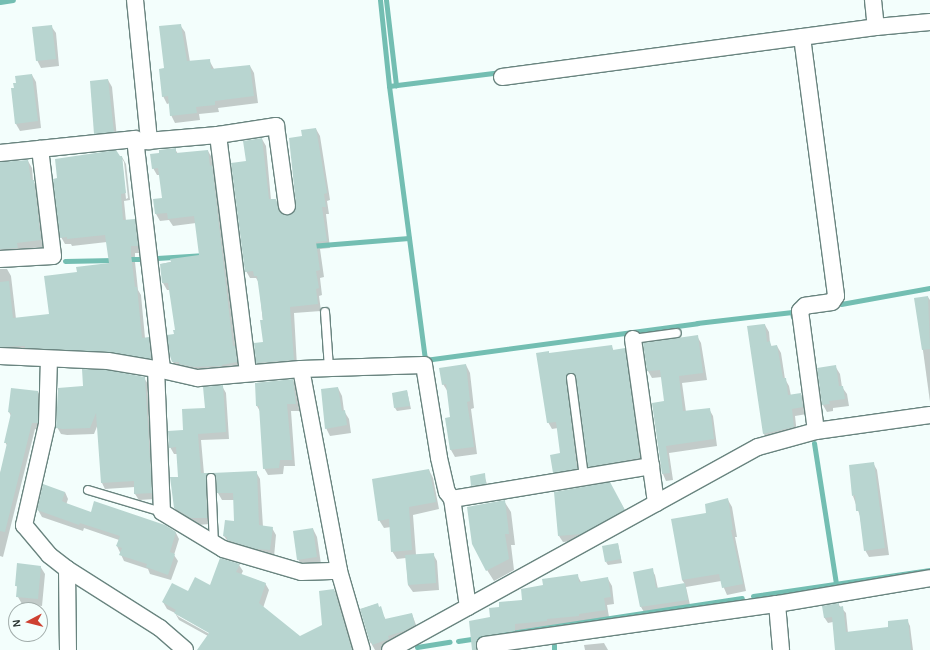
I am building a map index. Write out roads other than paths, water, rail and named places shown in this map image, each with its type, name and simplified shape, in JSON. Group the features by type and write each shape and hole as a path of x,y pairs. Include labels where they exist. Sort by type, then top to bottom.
{"street":[{"path":"135,0 142,142 159,369 162,512 223,549 301,572 339,571"},
{"path":"873,0 876,28"},
{"path":"502,77 802,37 930,22"},
{"path":"802,37 836,296 832,302 805,306 800,311 816,431"},
{"path":"0,153 135,139 142,142 218,135 276,126 286,206"},
{"path":"218,135 248,373"},
{"path":"0,259 53,256 40,149"},
{"path":"633,339 656,504"},
{"path":"0,356 108,361 159,369 198,378 301,369 424,365 439,458 447,492 452,499 468,607"},
{"path":"49,359 47,424 24,525 49,555 67,569 160,628 185,650"},
{"path":"301,369 339,571 362,650"},
{"path":"390,650 758,447 816,431 930,415"},
{"path":"452,499 651,466"},
{"path":"67,569 68,650"},
{"path":"486,650 485,645 777,604 930,578"},
{"path":"777,604 781,650"}],"lane":[{"path":"325,312 329,368"},
{"path":"633,339 677,333"},
{"path":"571,378 584,477"},
{"path":"211,478 214,543"},
{"path":"88,490 162,512"}],"waterway":[{"path":"0,2 13,0"},
{"path":"380,0 389,86 425,360 697,323 792,312 793,317"},
{"path":"386,0 396,85"},
{"path":"389,86 501,72"},
{"path":"310,246 409,238"},
{"path":"157,258 205,255"},
{"path":"126,259 140,259"},
{"path":"65,261 114,260"},
{"path":"841,304 930,288"},
{"path":"814,443 836,584"},
{"path":"753,596 930,570"},
{"path":"458,641 742,598"},
{"path":"417,647 450,642"},
{"path":"554,645 554,650"}]}
